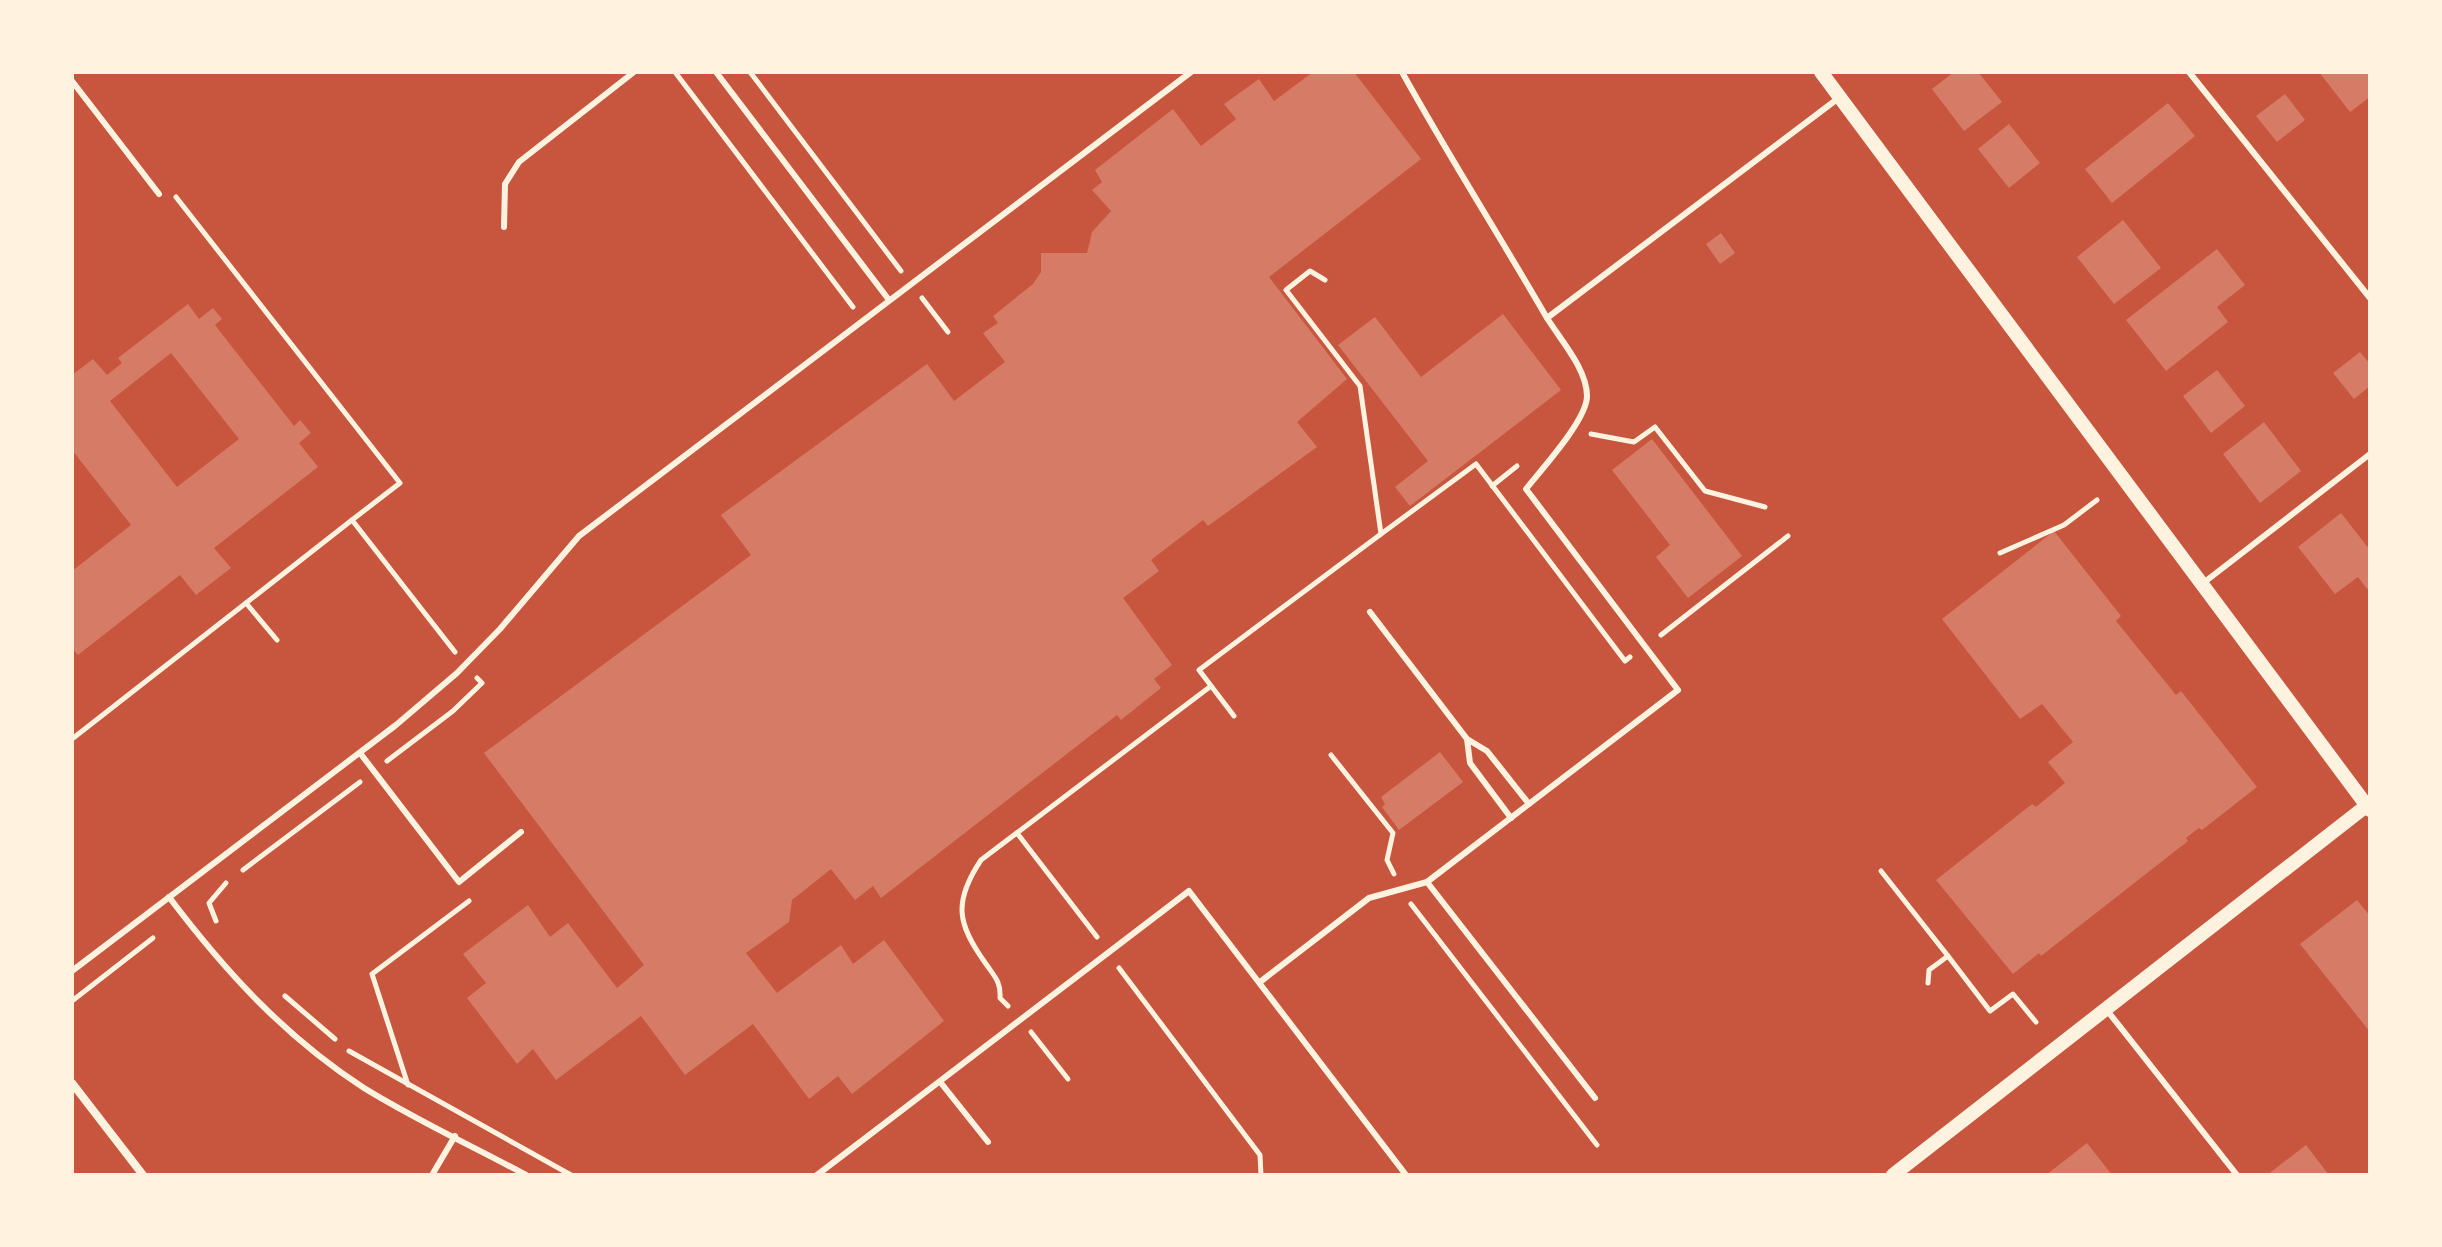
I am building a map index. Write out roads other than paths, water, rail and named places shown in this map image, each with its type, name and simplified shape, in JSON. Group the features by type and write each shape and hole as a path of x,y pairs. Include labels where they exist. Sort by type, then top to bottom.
{"street":[{"path":"1821,72 2201,585 2369,806 1893,1175"},
{"path":"72,1083 143,1175"}],"lane":[{"path":"504,227 505,184 519,162 634,72"},
{"path":"716,72 889,300"},
{"path":"72,971 360,753 466,664 579,536 1191,72"},
{"path":"1260,982 1369,898 1427,882 1678,690 1526,489 1572,430 1587,397 1582,376 1464,175 1439,141 1402,72"},
{"path":"2189,72 2370,298"},
{"path":"72,81 159,194"},
{"path":"1547,318 1840,97"},
{"path":"2201,585 2370,454"},
{"path":"1370,612 1467,739 1487,751 1529,804"},
{"path":"1467,739 1470,763 1511,818"},
{"path":"360,753 459,882 521,832"},
{"path":"1427,882 1595,1098"},
{"path":"817,1175 1189,891 1406,1175"},
{"path":"169,897 226,969 273,1018 365,1088 526,1175"},
{"path":"2106,1009 2237,1175"},
{"path":"941,1083 988,1142"},
{"path":"432,1175 455,1136"}]}
